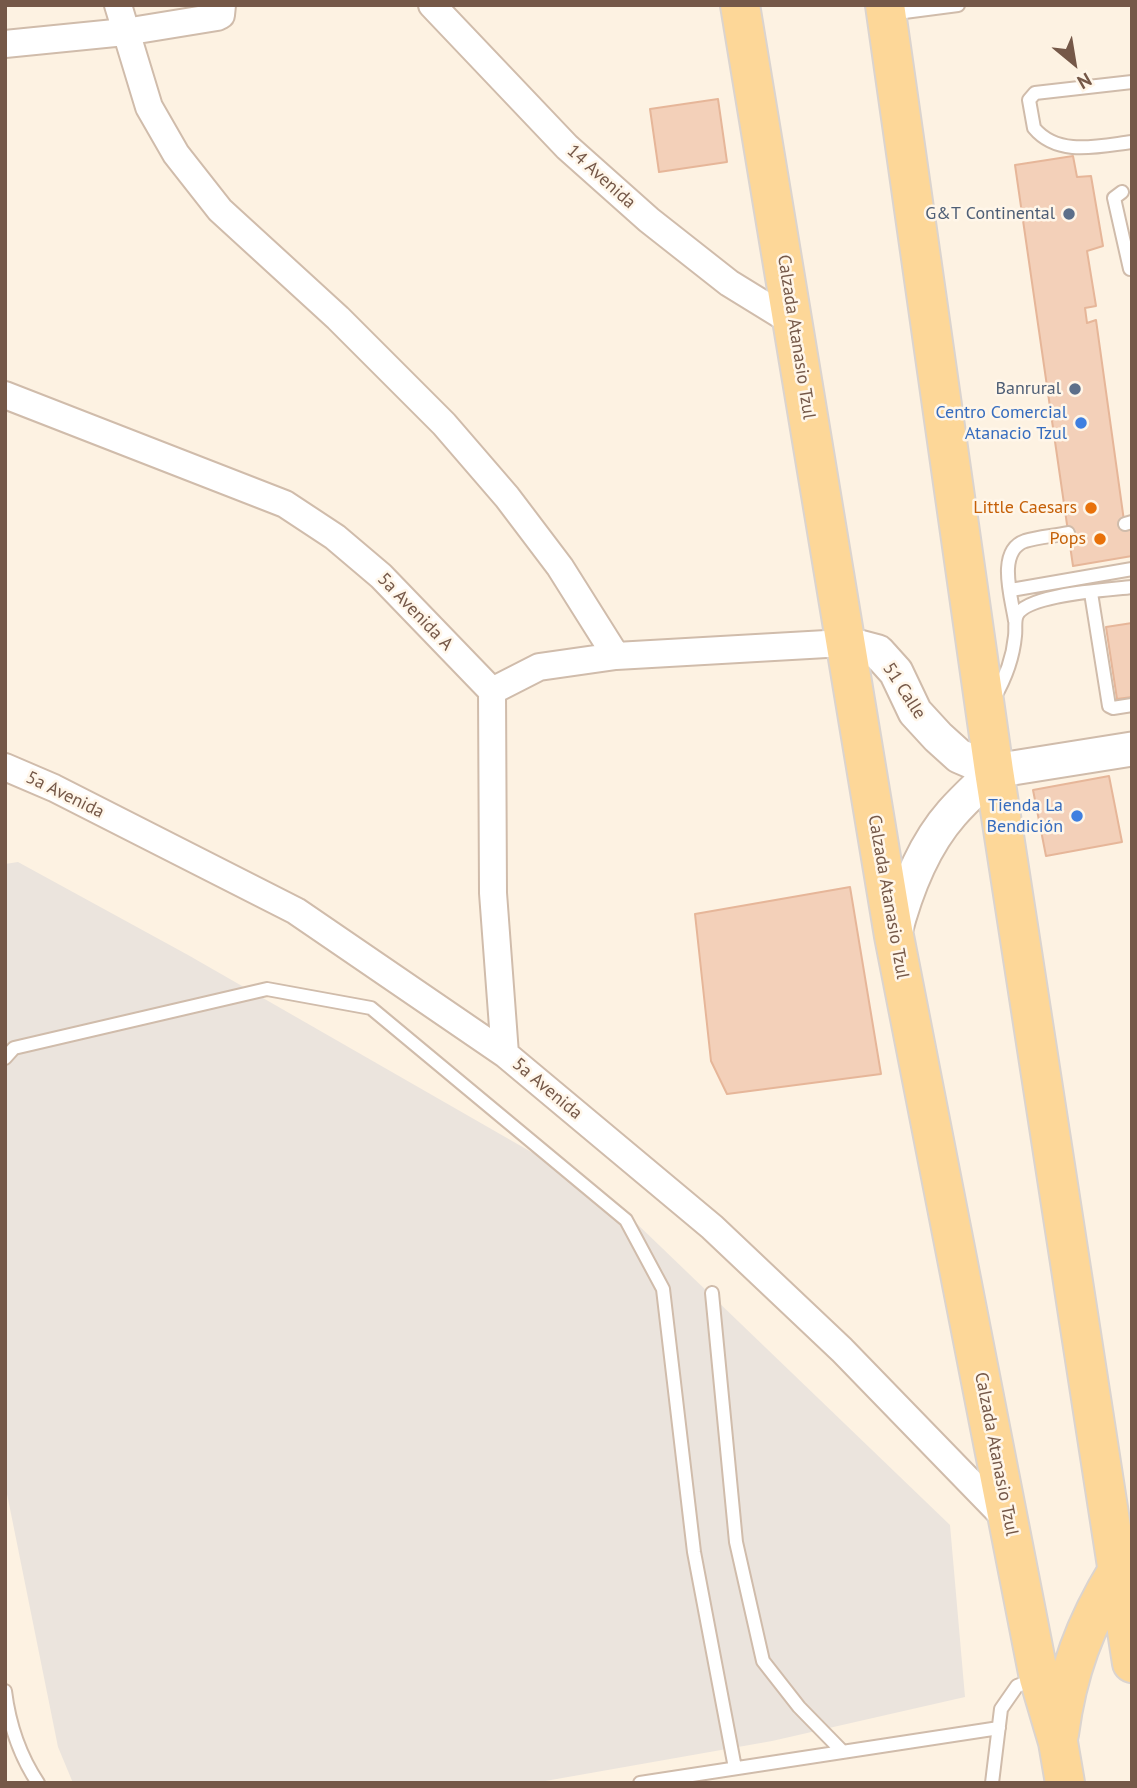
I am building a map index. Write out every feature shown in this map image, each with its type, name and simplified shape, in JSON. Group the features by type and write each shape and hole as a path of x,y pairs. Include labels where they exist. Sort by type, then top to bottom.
{"main road":[{"name":"Calzada Atanasio Tzul","path":"740,5 894,936 1039,1678 1058,1742 1065,1783"},
{"path":"886,10 994,771 1125,1569 1132,1663"},
{"path":"1058,1742 1064,1698 1087,1625 1125,1569"}],"street":[{"path":"118,5 149,107 176,153 220,210 338,317 444,424 507,497 560,567 616,656"},
{"name":"14 Avenida","path":"432,5 567,147 649,220 729,283 794,323"},
{"path":"5,44 125,32 221,10"},
{"name":"5a Avenida A","path":"5,395 285,505 335,537 381,576 492,691"},
{"path":"505,1054 493,893 492,691 539,667 616,656 844,643"},
{"name":"51 Calle","path":"844,643 878,652 896,672 915,712 938,737 960,757 994,771"},
{"path":"894,936 902,906 925,853 951,815 994,771 1132,750"},
{"name":"5a Avenida","path":"5,766 54,788 296,911 505,1054 712,1227 842,1350 1009,1522"}],"lane":[{"path":"886,10 958,5"},
{"path":"1132,82 1035,93 1029,100 1034,128 1058,145 1071,148 1132,142"},
{"path":"1122,192 1114,198 1130,269"},
{"path":"986,714 1006,676 1015,637 1007,564 1013,550 1022,542 1068,533"},
{"path":"1011,590 1132,569"},
{"path":"1015,622 1017,614 1023,608 1037,601 1132,587"},
{"path":"1091,593 1107,701 1112,708 1132,705"},
{"path":"5,1058 14,1048 267,989 371,1008 626,1220 663,1289 694,1552 735,1768"},
{"path":"712,1293 736,1542 763,1661 799,1707 842,1752"},
{"path":"992,1783 1001,1709 1017,1686 1039,1678"},
{"path":"5,1691 8,1711 27,1766 38,1783"},
{"path":"640,1783 999,1728"}],"shaded area":[{"path":"18,862 188,955 608,1196 950,1525 965,1697 772,1741 534,1783 73,1783 58,1747 5,1484 5,864"}],"building":[{"path":"718,99 727,162 659,172 650,109"},
{"name":"Centro Comercial Atanacio Tzul","path":"1073,156 1077,177 1091,176 1103,246 1087,251 1096,306 1085,308 1087,323 1096,320 1125,528 1132,527 1132,556 1073,566 1015,165"},
{"path":"1132,623 1132,697 1117,699 1106,627"},
{"name":"Tienda La Bendición","path":"1109,776 1122,842 1046,856 1033,790"},
{"path":"850,887 881,1074 727,1094 711,1061 695,914"}],"place":[{"name":"G&T Continental","path":"1069,214"},
{"name":"Banrural","path":"1075,389"},
{"name":"Centro Comercial Atanacio Tzul","path":"1081,423"},
{"name":"Little Caesars","path":"1091,508"},
{"name":"Pops","path":"1100,539"},
{"name":"Tienda La Bendición","path":"1077,816"}]}
